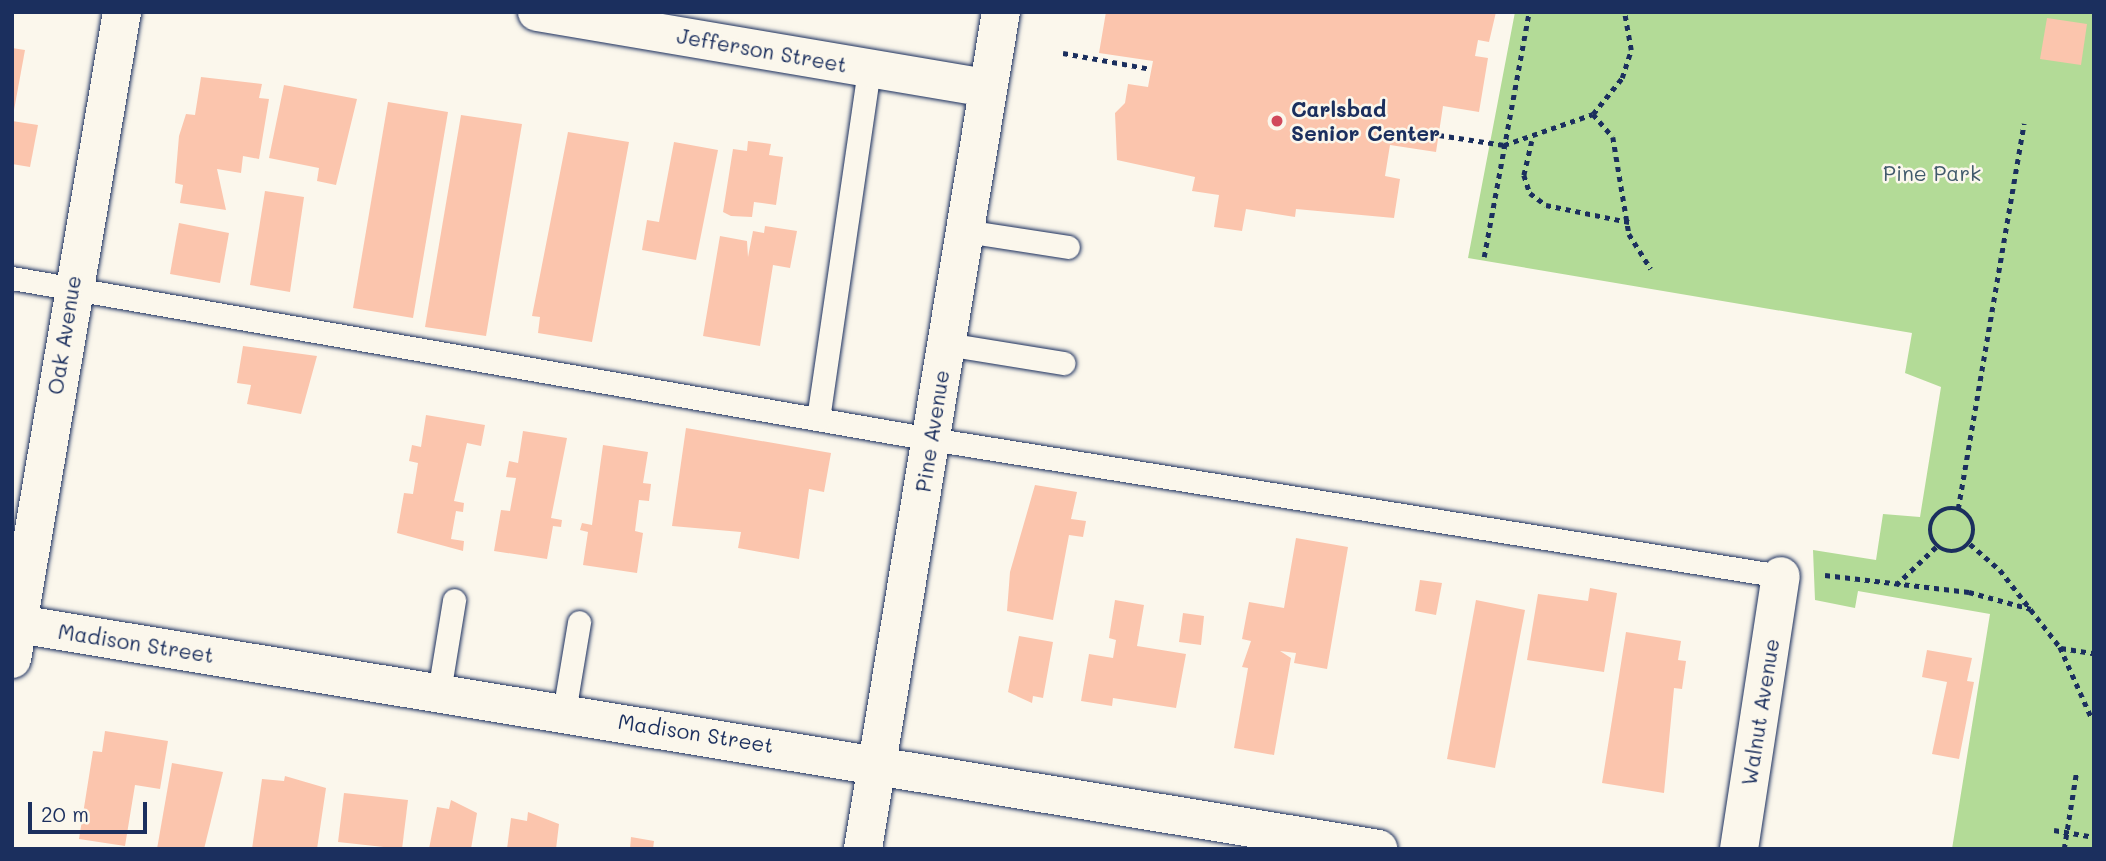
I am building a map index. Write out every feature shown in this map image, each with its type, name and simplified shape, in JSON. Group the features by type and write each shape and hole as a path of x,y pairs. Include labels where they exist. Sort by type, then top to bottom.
{"street":[{"name":"Oak Avenue","path":"14,635 71,288 122,12"},
{"name":"Jefferson Street","path":"537,12 988,89"},
{"name":"Pine Avenue","path":"863,849 1001,12"},
{"name":"Walnut Avenue","path":"1739,849 1781,576"},
{"name":"Madison Street","path":"14,635 439,692 878,762 1378,849"}],"lane":[{"path":"818,419 869,68"},
{"path":"965,231 1068,247"},
{"path":"12,278 931,439 1781,576"},
{"path":"946,344 1063,363"},
{"path":"439,692 454,600"},
{"path":"564,712 579,622"}],"path":[{"path":"1484,257 1530,12"},
{"path":"1439,135 1504,145 1532,140 1593,114 1625,69 1631,50 1624,12"},
{"path":"1063,53 1152,69"},
{"path":"1593,114 1613,137 1633,245 1651,269"},
{"path":"1958,509 2024,124"},
{"path":"1532,140 1524,174 1530,193 1545,205 1629,222"},
{"path":"1958,509 1973,524 1970,544"},
{"path":"1937,546 1934,519 1958,509"},
{"path":"1937,546 1958,551 1970,544"},
{"path":"1970,544 2032,609 2060,647 2092,719"},
{"path":"1896,585 1937,546"},
{"path":"1825,575 1969,592 2032,609"},
{"path":"2060,647 2094,653"},
{"path":"2064,849 2076,774"},
{"path":"2054,830 2094,837"}],"green space":[{"name":"Pine Park","path":"1515,12 2094,12 2094,849 1952,849 1990,614 1858,591 1855,608 1815,600 1813,550 1876,560 1883,514 1920,517 1941,387 1905,373 1912,333 1468,258"}],"building":[{"name":"Carlsbad Senior Center","path":"1106,12 1496,12 1489,42 1478,40 1475,56 1488,58 1479,112 1443,106 1436,152 1390,145 1385,176 1400,179 1394,218 1296,209 1295,217 1246,209 1242,231 1214,227 1219,195 1192,191 1195,177 1117,160 1115,113 1125,103 1128,84 1148,87 1153,61 1099,53"},
{"path":"2047,18 2087,24 2081,65 2040,59"},
{"path":"12,48 25,50 14,110 12,110"},
{"path":"201,77 262,84 259,98 269,99 259,159 243,156 241,173 217,169 226,210 180,203 183,185 175,183 179,136 186,114 195,115"},
{"path":"284,85 357,99 336,185 317,181 319,168 269,158"},
{"path":"388,102 448,112 413,318 353,308"},
{"path":"461,115 522,124 486,336 425,327"},
{"path":"12,121 38,125 30,167 12,164"},
{"path":"568,132 629,142 592,342 538,333 540,317 532,316"},
{"path":"748,141 771,144 769,155 783,157 776,205 754,202 752,217 731,216 723,212 733,149 747,151"},
{"path":"674,142 718,150 696,260 642,250 647,220 659,222"},
{"path":"265,191 304,197 290,292 250,285"},
{"path":"179,223 229,233 220,283 170,274"},
{"path":"765,226 797,231 790,268 773,265 760,346 703,336 720,236 747,241 748,257 753,231 764,233"},
{"path":"243,346 317,356 301,414 247,404 251,385 237,383"},
{"path":"426,415 485,425 481,446 467,443 454,501 464,503 463,512 456,511 451,539 464,541 463,551 397,533 404,493 413,494 418,463 409,461 412,445 421,447"},
{"path":"686,428 831,453 824,492 809,489 799,559 738,548 741,532 672,526"},
{"path":"523,431 567,438 551,518 562,520 561,527 553,526 547,559 494,551 501,510 510,511 516,478 506,477 509,461 518,463"},
{"path":"603,445 648,452 643,483 651,484 649,501 639,500 635,531 643,533 637,573 583,565 588,532 580,530 582,523 592,525"},
{"path":"1035,485 1077,492 1071,519 1086,521 1083,537 1069,535 1053,620 1007,611 1010,572"},
{"path":"1296,538 1348,547 1327,669 1294,663 1296,653 1280,651 1291,658 1274,755 1234,748 1248,668 1242,667 1251,641 1242,639 1249,602 1284,608"},
{"path":"1420,580 1442,583 1436,615 1415,611"},
{"path":"1590,588 1617,593 1604,672 1527,660 1538,594 1588,601"},
{"path":"1115,600 1144,605 1137,646 1186,654 1176,708 1113,698 1112,706 1081,701 1089,654 1113,658 1116,640 1109,638"},
{"path":"1476,600 1525,610 1495,768 1447,759"},
{"path":"1183,613 1204,616 1201,645 1179,642"},
{"path":"1626,632 1681,641 1678,660 1686,661 1682,689 1674,688 1664,793 1602,783"},
{"path":"1019,636 1053,642 1043,698 1033,696 1032,703 1008,692"},
{"path":"1927,650 1972,658 1967,681 1974,682 1959,759 1932,754 1947,682 1922,677"},
{"path":"105,731 168,741 160,789 135,785 125,846 79,839 93,751 102,752"},
{"path":"172,763 223,772 204,849 157,849"},
{"path":"285,776 326,788 317,849 252,849 262,779 284,781"},
{"path":"344,793 408,800 402,849 338,842"},
{"path":"451,800 477,813 471,849 429,849 437,807 449,809"},
{"path":"528,812 559,824 556,849 507,849 511,818 527,821"},
{"path":"631,837 654,841 653,849 630,849"}],"place":[{"name":"Carlsbad Senior Center","path":"1277,121"}]}
